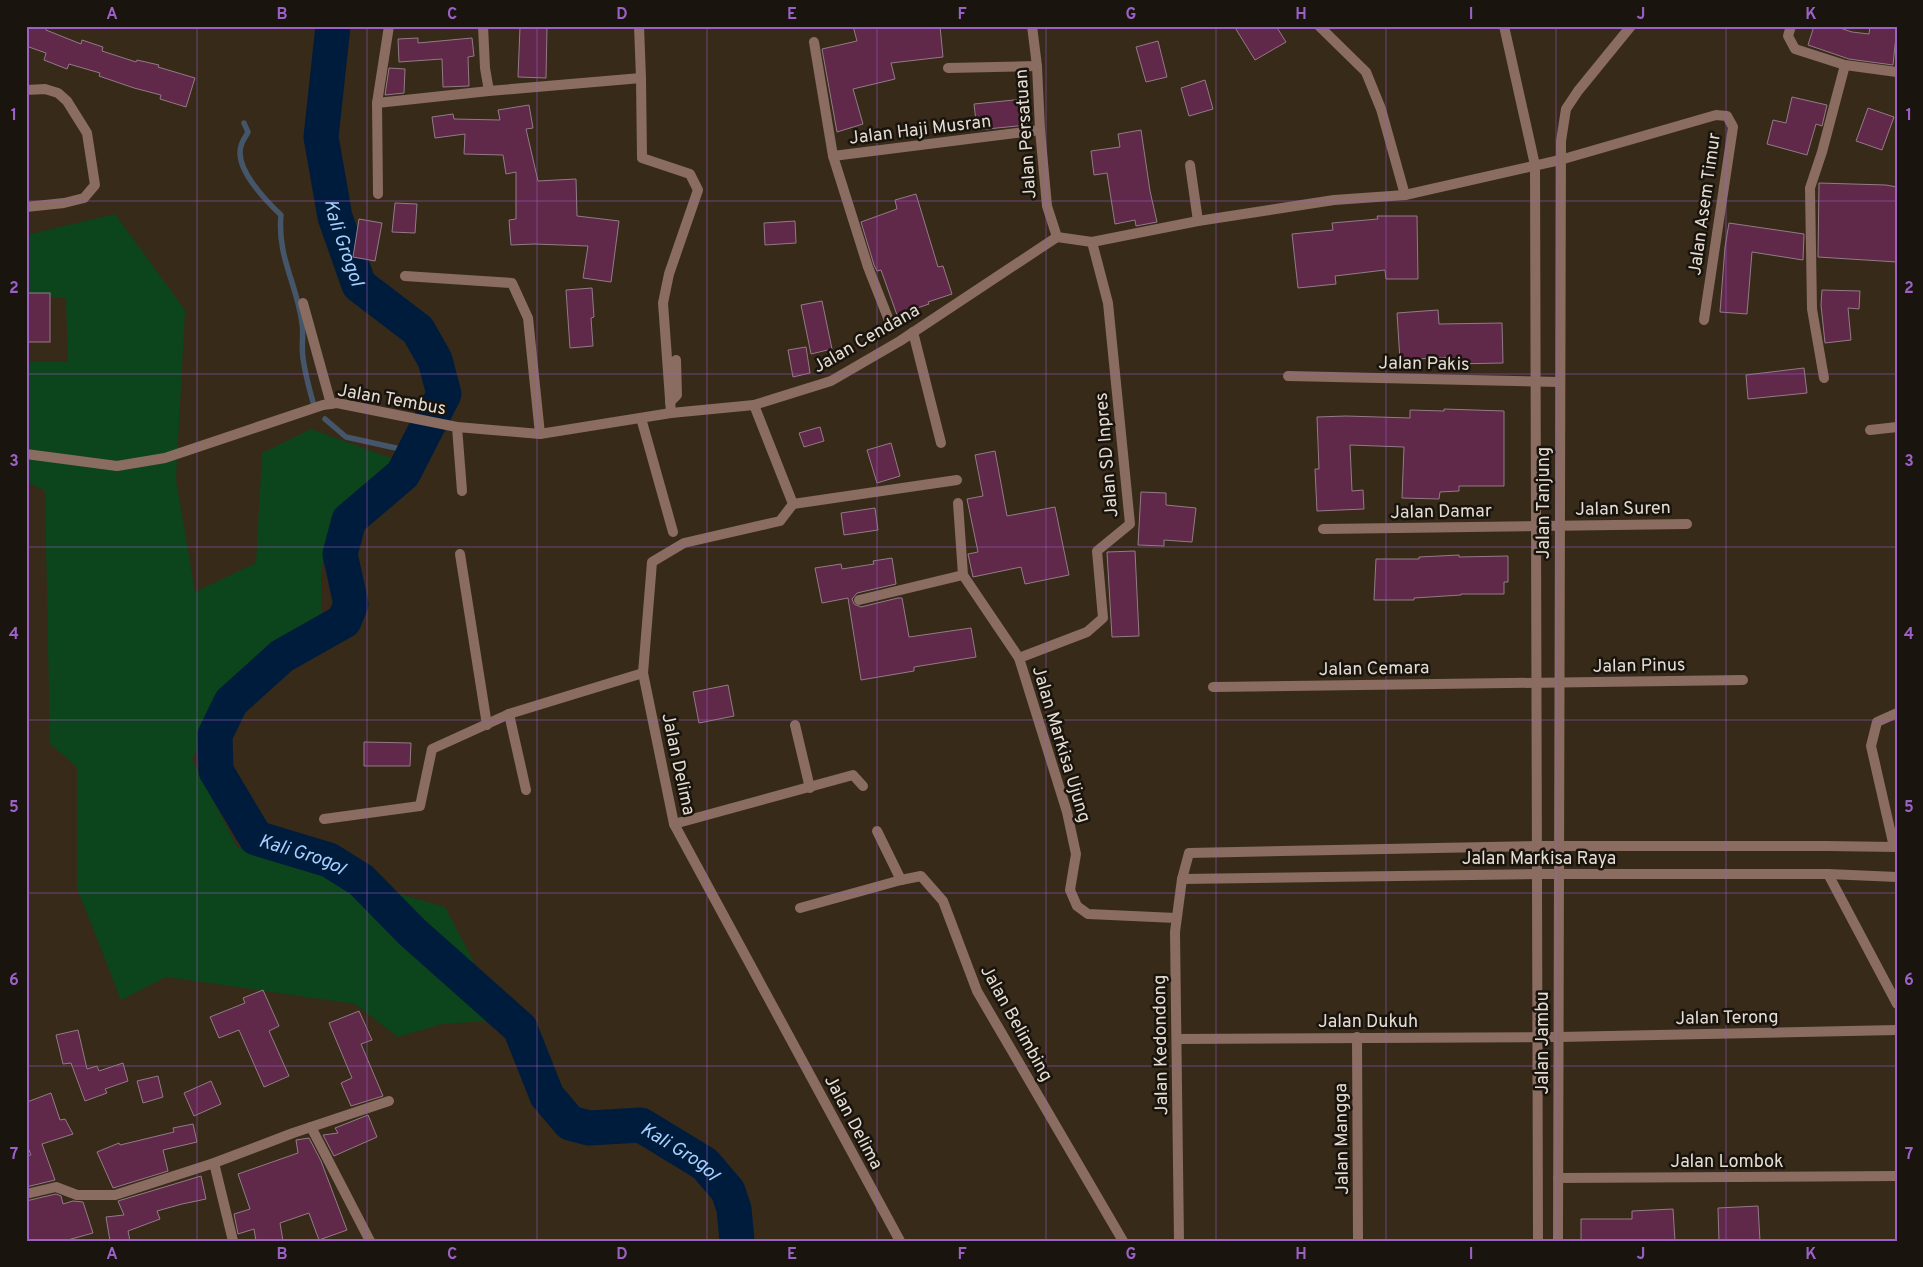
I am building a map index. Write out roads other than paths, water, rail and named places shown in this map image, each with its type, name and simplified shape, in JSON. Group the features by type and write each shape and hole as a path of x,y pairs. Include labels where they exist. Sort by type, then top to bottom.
{"street":[{"path":"378,194 377,103 388,26"},
{"path":"483,26 488,91"},
{"path":"639,26 642,158 690,174 698,190 669,274 663,303 671,413"},
{"name":"Jalan Persatuan","path":"1032,26 1037,66 1040,130 1047,206 1057,237"},
{"path":"1319,26 1325,34 1366,72 1381,109 1406,195"},
{"name":"Jalan Tanjung","path":"1504,26 1535,166 1536,846"},
{"name":"Jalan Tanjung","path":"1559,846 1560,160 1566,110 1578,91 1631,26"},
{"path":"1790,31 1795,49 1845,64 1897,72"},
{"path":"814,42 833,156 868,268 890,323"},
{"path":"1824,378 1812,309 1810,188 1822,152 1845,64"},
{"path":"948,68 1037,66"},
{"path":"377,103 640,78"},
{"path":"26,90 45,89 58,93 67,101 87,133 95,185 84,198 64,203 26,207"},
{"name":"Jalan Asem Timur","path":"1560,160 1716,115 1727,116 1733,127 1704,320"},
{"name":"Jalan Haji Musran","path":"833,156 1040,130"},
{"path":"1057,237 1092,242 1198,222 1334,200 1406,195 1560,160"},
{"path":"1190,166 1198,222"},
{"name":"Jalan Cendana","path":"671,413 754,404 831,381 913,332 1057,237"},
{"name":"Jalan SD Inpres","path":"1020,658 1087,632 1103,618 1097,551 1130,524 1108,303 1092,242"},
{"path":"406,276 512,283 528,318 540,434"},
{"path":"303,303 331,404"},
{"path":"913,332 941,443"},
{"path":"670,402 677,395 676,360"},
{"name":"Jalan Pakis","path":"1288,376 1560,382"},
{"name":"Jalan Tembus","path":"26,454 117,466 165,458 323,405 337,403 452,426 540,434 671,413"},
{"path":"754,404 793,504 957,480"},
{"path":"641,418 673,532"},
{"path":"452,426 462,491"},
{"path":"1870,430 1897,427"},
{"path":"859,600 963,575 958,503"},
{"name":"Jalan Delima","path":"793,504 780,521 684,543 652,562 643,673 674,824 900,1241"},
{"name":"Jalan Suren","path":"1560,526 1687,524"},
{"name":"Jalan Damar","path":"1323,529 1560,526"},
{"path":"460,554 486,725"},
{"name":"Jalan Markisa Ujung","path":"963,575 1020,658 1067,812 1076,854 1070,890 1077,906 1088,914 1176,918"},
{"path":"324,819 420,806 432,749 509,714 643,673"},
{"name":"Jalan Pinus","path":"1536,683 1743,680"},
{"name":"Jalan Cemara","path":"1213,687 1536,683"},
{"path":"1895,847 1871,746 1877,722 1897,713"},
{"path":"509,714 526,790"},
{"path":"795,725 810,788"},
{"path":"674,824 853,775 863,786"},
{"path":"877,831 901,880"},
{"name":"Jalan Markisa Raya","path":"1192,852 1536,846 1895,847"},
{"name":"Jalan Jambu","path":"1536,846 1538,1241"},
{"name":"Jalan Jambu","path":"1558,1241 1559,846"},
{"name":"Jalan Kedondong","path":"1179,1241 1176,918 1187,856 1192,852"},
{"name":"Jalan Markisa Raya","path":"1182,879 1537,874 1828,874 1897,877"},
{"path":"1828,874 1897,1004"},
{"name":"Jalan Belimbing","path":"800,908 921,876 943,901 978,991 1123,1241"},
{"name":"Jalan Terong","path":"1559,1036 1897,1030"},
{"name":"Jalan Dukuh","path":"1177,1039 1559,1036"},
{"name":"Jalan Mangga","path":"1356,1037 1358,1241"},
{"path":"26,1194 56,1187 77,1195 115,1195 214,1163 311,1127 389,1101"},
{"path":"311,1127 370,1241"},
{"path":"214,1163 233,1241"},
{"name":"Jalan Lombok","path":"1558,1178 1897,1176"}],"waterway":[{"name":"Kali Grogol","path":"333,26 321,137 335,217 359,285 418,330 435,360 444,394 403,474 349,520 340,554 351,604 344,621 282,656 231,702 215,735 216,771 256,838 329,860 361,880 412,932 520,1028 547,1096 570,1123 589,1128 641,1125 705,1164 728,1191 734,1209 737,1241"},
{"path":"244,123 248,132 241,146 242,164 253,184 281,215 282,244 303,327 303,358 313,402"},
{"path":"325,419 346,437 414,452"}]}
